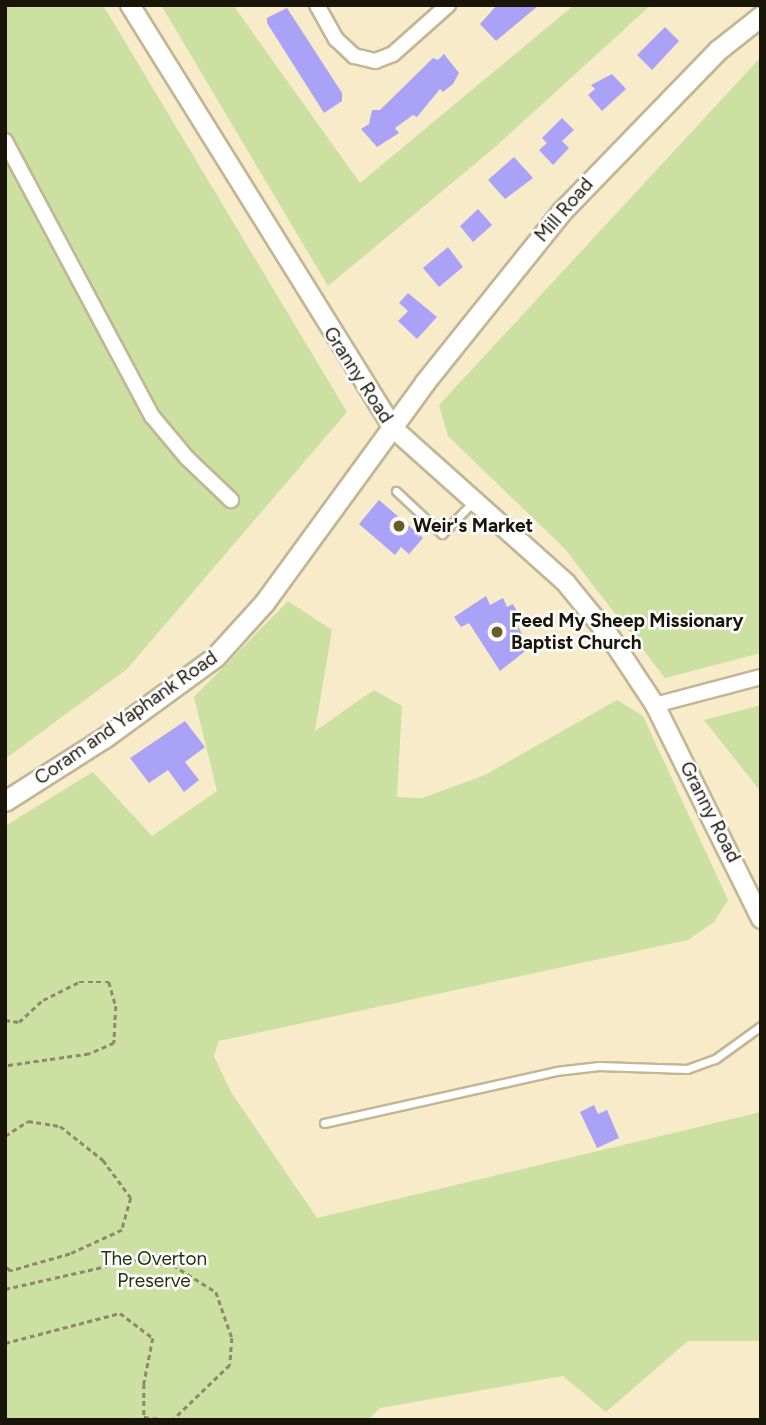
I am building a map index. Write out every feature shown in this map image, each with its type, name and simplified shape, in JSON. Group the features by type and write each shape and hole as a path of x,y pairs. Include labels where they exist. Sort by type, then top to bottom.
{"main road":[{"name":"Mill Road","path":"394,429 425,382 561,212 718,50 761,16"},
{"name":"Coram and Yaphank Road","path":"5,802 215,657 264,603 394,429"}],"street":[{"name":"Granny Road","path":"130,5 394,429 566,583 655,705 761,919"},
{"path":"317,5 336,39 354,56 375,61 393,54 448,5"},
{"path":"5,141 152,416 187,458 231,500"},
{"path":"655,705 761,677"}],"lane":[{"path":"396,491 442,534 474,501"},
{"path":"324,1123 556,1072 599,1066 687,1069 715,1059 761,1026"}],"path":[{"path":"5,1020 19,1022 43,1000 79,982 109,982 116,1006 114,1044 89,1054 5,1066"},
{"path":"5,1136 28,1121 60,1126 103,1160 131,1198 122,1230 70,1254 10,1271 5,1266"},
{"path":"5,1289 134,1260 173,1265 216,1292 232,1338 230,1365 172,1420 144,1417 144,1384 153,1338 120,1312 5,1343"}],"green space":[{"path":"5,5 103,5 347,412 127,669 5,759"},
{"path":"161,5 233,5 360,183 574,5 651,5 494,148 328,286"},
{"path":"761,57 761,653 665,678 565,549 448,436 439,405"},
{"name":"The Overton Preserve","path":"288,601 332,630 315,731 374,690 402,706 397,797 422,798 485,775 617,700 643,716 728,900 714,922 688,940 219,1041 214,1056 231,1092 317,1218 761,1112 761,1341 688,1341 606,1412 563,1376 380,1408 368,1420 5,1420 5,826 93,772 152,836 217,791 194,697"},
{"path":"761,705 761,792 704,720"}],"building":[{"path":"497,5 539,5 496,41 480,24"},
{"path":"287,8 342,93 342,101 324,113 267,23 267,18"},
{"path":"665,27 679,41 652,70 637,55"},
{"path":"444,54 459,73 453,84 443,92 440,89 417,117 413,115 395,128 399,133 377,147 361,129 369,124 372,110 380,110 433,58 438,60"},
{"path":"612,74 626,89 602,111 588,95 595,89 591,85"},
{"path":"562,118 574,130 562,141 569,148 553,165 539,150 547,143 542,138"},
{"path":"514,157 533,178 505,199 488,180"},
{"path":"478,209 492,225 473,242 460,226"},
{"path":"448,247 463,267 439,287 423,268"},
{"path":"408,293 437,317 417,339 398,321 408,311 399,303"},
{"path":"379,500 423,538 409,554 401,547 395,555 359,524"},
{"name":"Feed My Sheep Missionary Baptist Church","path":"486,596 490,605 503,598 507,607 513,604 519,615 514,618 529,648 500,671 469,623 461,627 454,617"},
{"path":"185,721 205,747 185,762 199,780 184,792 168,770 149,783 130,758"},
{"path":"594,1105 598,1114 607,1110 619,1138 597,1148 580,1112"}],"place":[{"name":"Weir's Market","path":"399,526"},
{"name":"Feed My Sheep Missionary Baptist Church","path":"497,632"}]}
